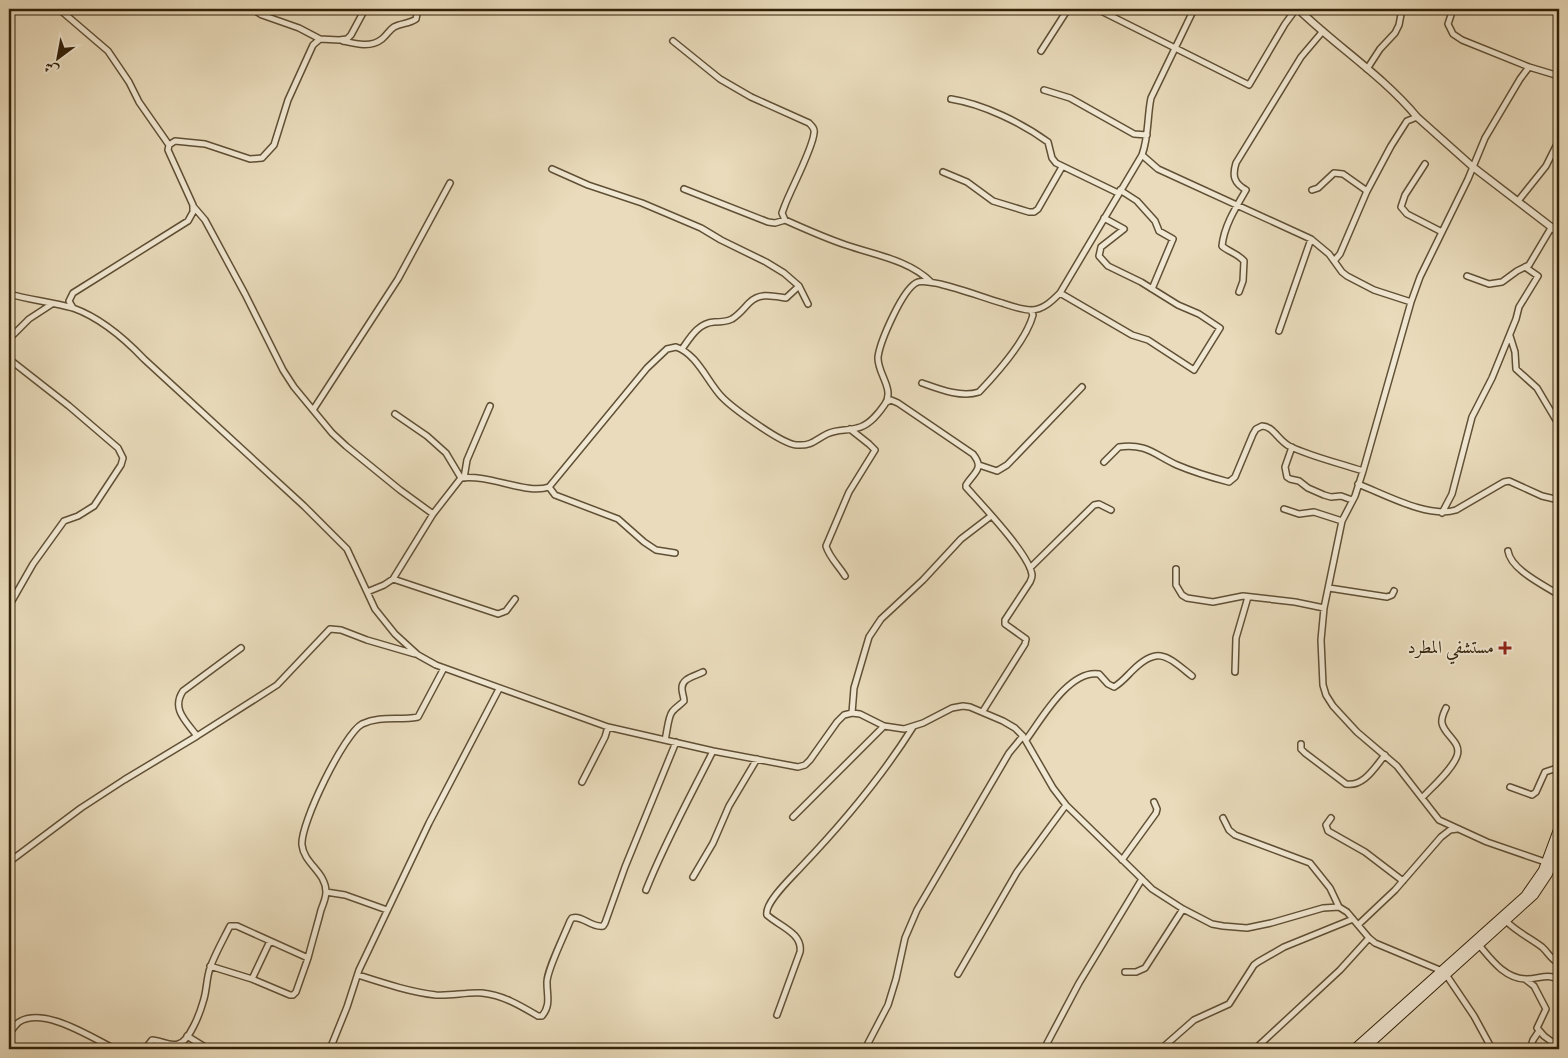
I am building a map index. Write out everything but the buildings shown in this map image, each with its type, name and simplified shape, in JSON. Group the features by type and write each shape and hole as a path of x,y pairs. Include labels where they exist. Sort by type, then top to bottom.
{"main road":[{"path":"1364,1049 1525,896 1552,866 1559,827"},
{"path":"1354,1049 1479,945 1539,889 1552,866 1559,846"}],"street":[{"path":"59,9 108,51 129,82 139,102 169,145 168,150 193,206 205,220 249,301 282,370 294,387 332,433 346,446 394,486 433,514"},
{"path":"252,9 320,39"},
{"path":"338,40 347,39 352,35 365,9"},
{"path":"169,145 174,141 205,144 250,159 262,158 274,145 288,100 313,45 320,39 326,38 360,45 377,42 392,28 401,24 411,23 416,19 418,9"},
{"path":"1041,51 1068,9"},
{"path":"1097,9 1248,85 1284,24 1297,9 1409,107 1417,117 1473,167 1559,233"},
{"path":"462,478 473,476 489,478 533,489 549,487 658,357 667,349 676,347 690,355 722,397 733,407 794,446 812,444 832,432 858,428 867,424 886,402 888,392 878,359 881,346 900,302 907,291 918,282 931,282 1018,308 1031,310 1042,308 1060,293 1142,155 1147,143 1148,111 1151,98 1194,9"},
{"path":"1366,69 1380,49 1395,33 1399,25 1402,9"},
{"path":"1453,9 1448,24 1453,34 1462,40 1529,67 1559,76"},
{"path":"1238,292 1242,281 1244,261 1239,255 1222,246 1223,238 1237,205 1246,190 1238,185 1233,172 1236,163 1301,57 1323,31"},
{"path":"673,40 720,80 751,98 809,123 813,128 814,133 811,145 782,212 784,220"},
{"path":"1441,837 1442,828 1439,820 1397,766 1357,732 1333,706 1326,695 1323,685 1321,640 1324,608 1342,521 1363,471 1420,277 1485,138 1529,67"},
{"path":"1044,90 1070,98 1134,134 1147,135"},
{"path":"951,98 985,108 1038,135 1048,142 1052,158 1056,163 1137,201 1155,221 1159,231 1173,239 1152,289"},
{"path":"1334,261 1340,254 1367,190 1391,146 1405,124 1417,117"},
{"path":"1518,201 1546,166 1559,140"},
{"path":"1142,155 1158,169 1311,239 1322,247 1342,272 1356,282 1412,302"},
{"path":"1425,164 1405,195 1401,207 1407,214 1442,232"},
{"path":"943,172 968,182 993,201 1032,212 1038,209 1062,167"},
{"path":"552,169 588,186 642,203 700,228 766,262 784,273 799,286 808,304"},
{"path":"1312,190 1318,188 1334,173 1343,174 1367,190"},
{"path":"313,410 354,344 398,279 450,183"},
{"path":"684,189 768,222 775,223 784,220 845,245 912,268 931,282"},
{"path":"73,308 69,301 73,292 186,223 193,212 193,206"},
{"path":"1060,293 1132,335 1148,340 1194,370 1220,328 1199,314 1178,305 1108,266 1099,256 1101,247 1124,229 1104,218"},
{"path":"1467,276 1489,284 1502,282 1517,270 1529,265 1551,228"},
{"path":"1279,332 1311,239"},
{"path":"1442,513 1452,494 1472,417 1492,378 1520,307 1538,276 1526,267"},
{"path":"682,349 699,327 712,322 721,323 731,319 753,299 760,296 768,295 786,298 799,286"},
{"path":"9,294 73,308 98,320 123,337 144,359 304,506 347,549 375,609 390,628 418,655"},
{"path":"9,339 29,319 52,304"},
{"path":"922,383 946,391 973,394 979,392 1013,351 1029,326 1033,315 1031,310"},
{"path":"1510,335 1515,352 1516,369 1537,388 1559,425"},
{"path":"9,359 69,406 118,448 123,458 121,465 94,506 78,516 64,521 33,564 9,606"},
{"path":"979,465 998,471 1007,465 1082,387"},
{"path":"886,402 893,400 973,454 979,465 977,471 966,485 1020,551 1030,568 1032,578 1005,620 1005,624 1008,627 1026,639 1025,644 983,711"},
{"path":"367,592 393,579 433,514 462,478 465,464 490,406"},
{"path":"395,414 427,436 446,453 462,478"},
{"path":"1104,462 1119,447 1138,446 1150,449 1178,465 1229,482 1235,477 1253,434 1259,427 1266,426 1271,428 1280,440 1292,447 1363,471"},
{"path":"845,576 828,553 826,546 850,492 875,450 870,444 849,429"},
{"path":"1292,447 1285,470 1287,477 1299,481 1308,488 1331,498 1341,496 1352,500"},
{"path":"1358,484 1435,513 1456,510 1504,482 1514,483 1542,496 1559,500"},
{"path":"549,487 555,495 618,519 656,550 676,553"},
{"path":"1030,568 1094,505 1099,504 1110,510"},
{"path":"1284,508 1299,514 1314,512 1342,521"},
{"path":"852,712 854,688 869,637 881,620 923,580 961,539 991,516"},
{"path":"1508,551 1510,558 1523,571 1559,595"},
{"path":"1176,569 1176,585 1182,595 1187,598 1213,602 1231,597 1248,596 1324,608"},
{"path":"393,579 498,614 506,610 515,599"},
{"path":"1328,588 1388,597 1394,591"},
{"path":"1234,672 1236,638 1248,596"},
{"path":"9,862 81,808 283,681 330,628 418,655 444,668 499,689 608,727 713,752 798,768 810,760 837,722 844,715 852,712 884,726 898,729 913,727 957,706 970,707 983,711 1015,728 1025,738 1053,788 1066,805 1152,888 1183,909 1212,924 1247,928 1323,908 1339,907"},
{"path":"196,736 180,713 177,706 178,698 183,691 241,648"},
{"path":"865,1049 888,1004 896,979 905,938 917,910 1009,753 1025,738 1059,695 1068,685 1088,674 1099,674 1108,684 1114,687 1144,660 1155,656 1173,661 1192,676"},
{"path":"210,966 293,995 308,958 326,892 320,873 303,853 302,843 309,815 319,793 347,739 356,728 384,717 406,719 418,717 444,668"},
{"path":"665,740 670,716 684,701 683,683 703,672"},
{"path":"330,1049 359,970 387,910 499,689"},
{"path":"1422,798 1450,768 1457,756 1456,744 1442,725 1446,708"},
{"path":"793,817 884,726"},
{"path":"582,782 605,737 608,727"},
{"path":"777,1015 800,952 800,941 795,935 767,915 768,907 780,890 860,802 913,727"},
{"path":"358,975 436,995 482,993 498,996 538,1016 542,1016 546,1011 548,1003 547,976 570,921 572,918 577,917 596,926 603,926 605,923 625,867 676,742"},
{"path":"1300,744 1305,754 1346,784 1353,785 1367,776 1385,755"},
{"path":"646,890 678,820 713,752"},
{"path":"693,877 713,843 728,806 757,759"},
{"path":"1510,787 1532,794 1536,792 1545,772 1554,769 1559,770"},
{"path":"1122,860 1156,813 1157,809 1154,802"},
{"path":"958,974 1017,872 1066,805"},
{"path":"1223,818 1229,830 1236,835 1310,863 1330,888 1339,907 1347,912 1369,938 1380,946 1444,973 1474,1016 1492,1049"},
{"path":"1331,818 1326,825 1328,831 1364,852 1403,881"},
{"path":"1439,820 1487,842 1552,866"},
{"path":"1358,925 1403,881 1441,837 1450,830 1457,829"},
{"path":"1044,1049 1079,983 1142,879"},
{"path":"326,892 345,895 387,910"},
{"path":"1125,972 1136,972 1145,968 1183,909"},
{"path":"1162,1049 1194,1020 1228,1004 1254,965 1258,962 1284,947 1353,919"},
{"path":"1506,921 1516,931 1540,946 1559,963"},
{"path":"145,1049 152,1040 171,1045 184,1042 195,1023 203,1002 205,982 210,966 230,926 237,926 308,958"},
{"path":"1255,1049 1340,970 1369,938"},
{"path":"252,980 270,941"},
{"path":"1479,945 1501,970 1525,979 1534,986 1546,1009 1537,1025 1539,1031 1559,1047"},
{"path":"1525,979 1546,975 1553,976 1559,980"},
{"path":"9,1034 20,1022 30,1018 42,1018 61,1022 115,1049"},
{"path":"1530,1049 1532,1040 1539,1031"},
{"path":"188,1036 208,1049"}],"place":[{"name":"مستشفي المطرد","path":"1505,648"}]}
